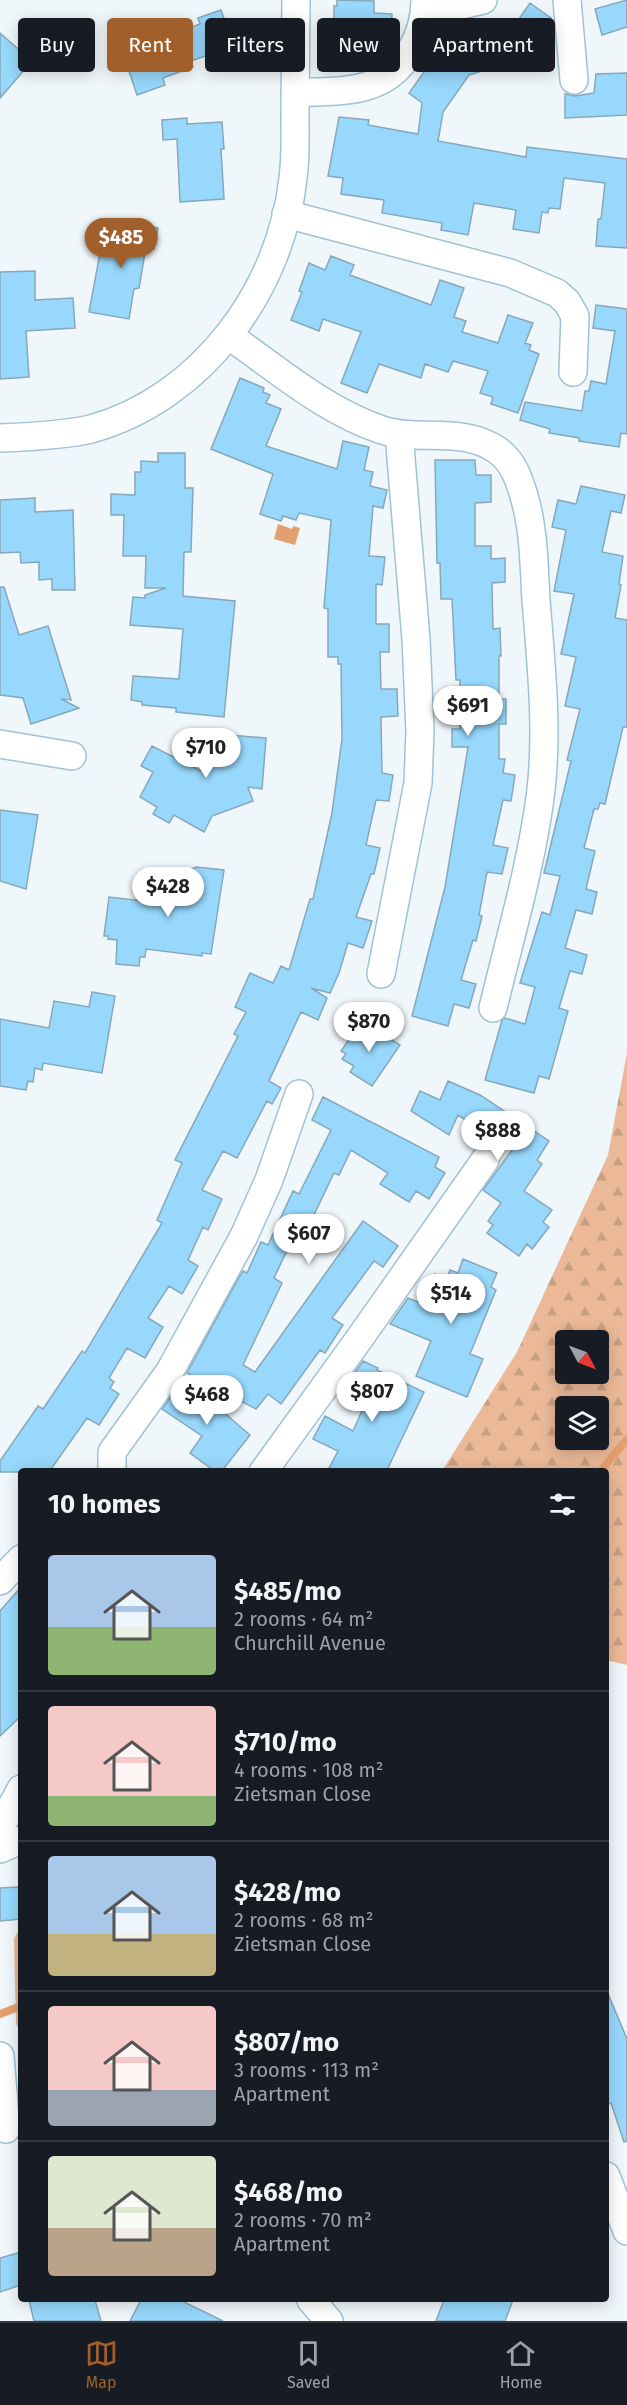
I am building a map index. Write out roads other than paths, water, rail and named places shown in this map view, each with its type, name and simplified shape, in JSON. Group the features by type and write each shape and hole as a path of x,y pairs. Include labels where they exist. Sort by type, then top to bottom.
{"street":[{"path":"0,438 88,429 128,415 166,394 204,361 228,335 248,308 268,270 278,244 294,177 296,0"},
{"path":"295,93 370,85 386,77 401,64 411,51 420,33 425,6 483,0"},
{"path":"567,0 574,80"},
{"path":"286,214 510,273 557,293 567,302 575,316 573,372"},
{"path":"228,335 328,405 357,421 399,434 450,435 483,442 497,450 509,461 517,476 531,531 542,668 543,749 541,791 493,1008"},
{"path":"381,974 417,793 420,731 416,627 399,434"},
{"path":"0,744 72,756"},
{"path":"106,1465 170,1371 244,1236 268,1180 299,1094"},
{"path":"266,1468 485,1160"},
{"path":"0,1581 18,1562"},
{"path":"0,1828 18,1795"},
{"path":"0,1849 18,1841"},
{"path":"0,2056 9,2130"},
{"path":"609,2187 618,2219"},
{"path":"313,2302 329,2321"}],"waterway":[{"path":"603,1468 627,1439"},
{"path":"0,2014 18,2007"}]}
